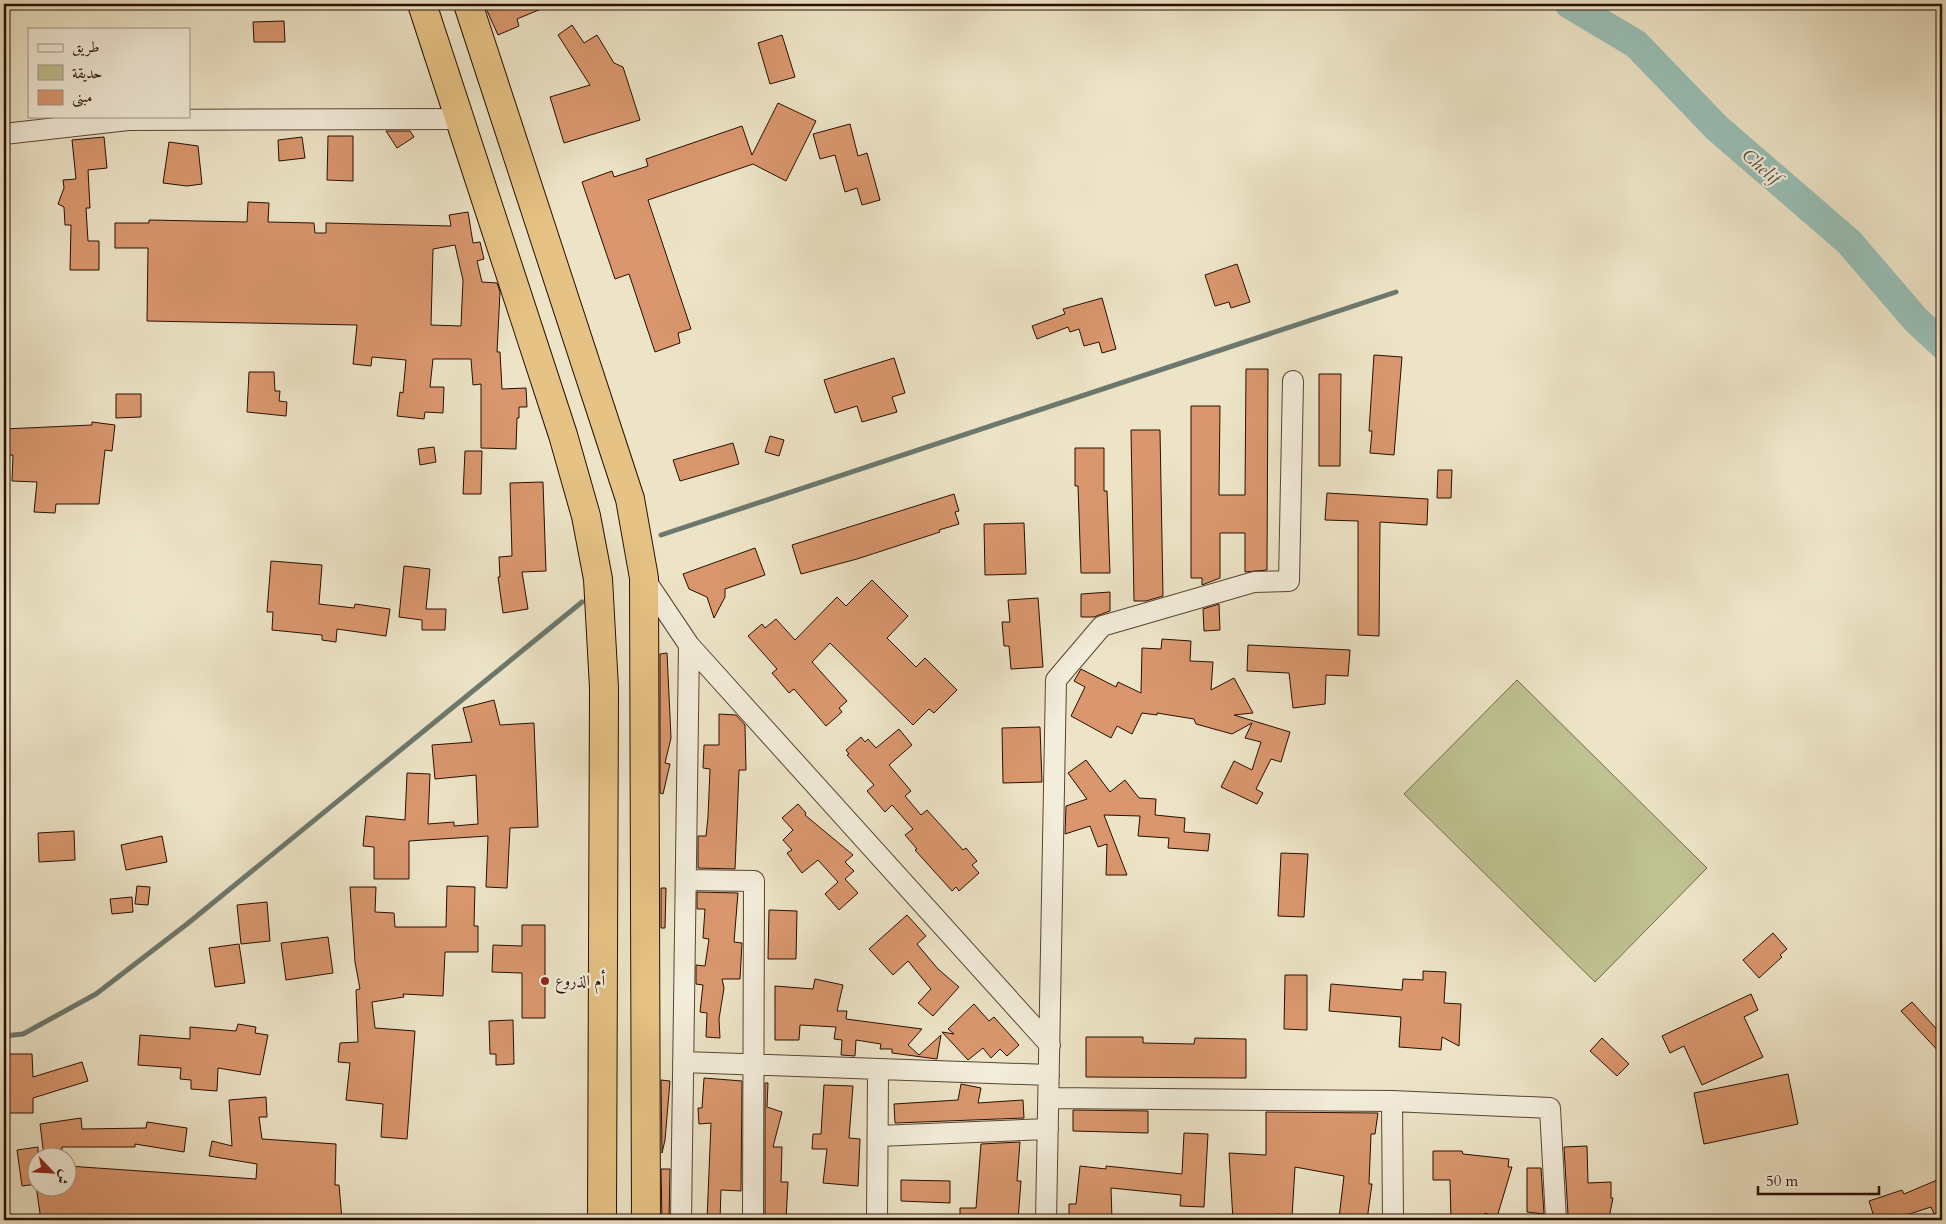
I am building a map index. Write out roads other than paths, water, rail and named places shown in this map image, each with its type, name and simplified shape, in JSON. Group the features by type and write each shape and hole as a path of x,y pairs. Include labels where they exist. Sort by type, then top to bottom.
{"highway":[{"path":"422,4 563,435 586,516 598,579 604,688 602,1220"},
{"path":"468,4 627,490 644,578 646,1220"}],"street":[{"path":"4,134 128,120 460,119"},
{"path":"1046,1220 1056,680 1102,626 1254,582 1289,581 1293,381"},
{"path":"644,578 690,645 1050,1045"},
{"path":"681,1220 690,645"},
{"path":"686,880 754,881 753,1220"},
{"path":"683,1062 878,1071 1049,1076"},
{"path":"877,1220 878,1071"},
{"path":"1049,1098 1392,1101 1550,1108 1556,1220"},
{"path":"1392,1101 1393,1220"},
{"path":"878,1136 1048,1129"}],"waterway":[{"name":"Chelif","path":"1569,4 1636,44 1717,128 1849,242 1916,320 1942,344"},
{"path":"661,535 1396,292"},
{"path":"4,1036 23,1034 96,994 187,924 582,602"}],"place":[{"name":"أم الذروع","path":"545,981"}]}
